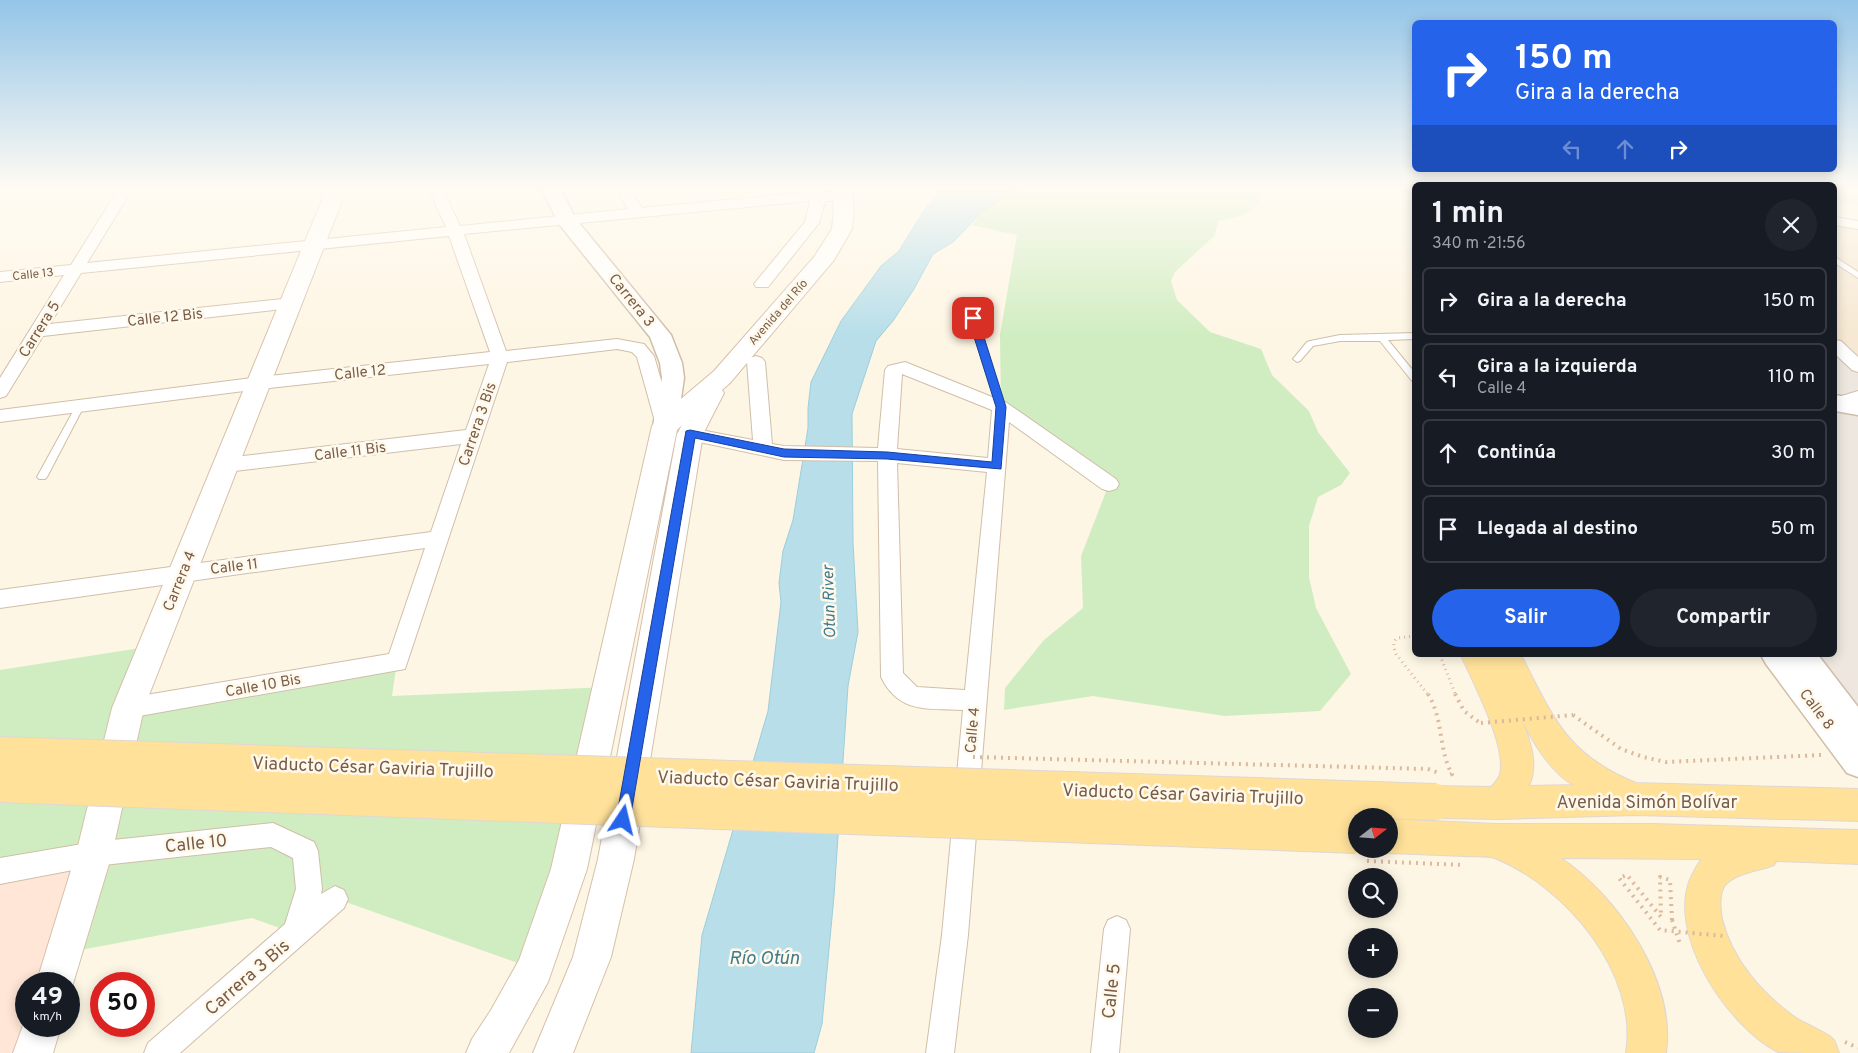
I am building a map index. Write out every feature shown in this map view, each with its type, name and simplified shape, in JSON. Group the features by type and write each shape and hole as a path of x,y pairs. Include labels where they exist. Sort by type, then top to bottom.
{"main road":[{"name":"Carrera 4","path":"58,972 94,854 128,708 319,237"},
{"name":"Avenida del Río","path":"678,430 831,250 838,237"},
{"path":"486,1053 505,1024 535,969 569,869 678,430"},
{"path":"553,1053 592,957 616,858 678,430"},
{"path":"1477,657 1510,732 1516,752 1517,772 1511,789 1500,803"},
{"path":"1507,657 1544,732 1560,754 1582,773 1602,785 1636,799"},
{"name":"Viaducto César Gaviria Trujillo","path":"0,755 1436,802"},
{"name":"Viaducto César Gaviria Trujillo","path":"0,784 1348,835"},
{"name":"Avenida Simón Bolívar","path":"1436,802 1500,803 1636,799 1858,805"},
{"path":"1398,838 1455,852 1522,853 1548,868 1572,887 1613,934 1628,960 1640,990 1646,1018 1646,1053"},
{"path":"1483,853 1654,841 1856,847"},
{"path":"1819,1053 1801,1044 1774,1026 1749,1003 1725,974 1708,940 1703,920 1702,904 1705,887 1714,872 1728,861 1746,856 1856,847"},
{"path":"33,1053 38,1037"}],"street":[{"name":"Carrera 5","path":"0,392 96,237"},
{"name":"Calle 13","path":"0,277 389,237"},
{"path":"457,237 500,357"},
{"name":"Carrera 3","path":"580,237 660,335 671,363 678,430"},
{"path":"762,284 801,237"},
{"name":"Calle 12 Bis","path":"38,331 292,303"},
{"name":"Calle 12","path":"0,416 260,383 617,344 638,348 645,356 678,430"},
{"path":"1837,347 1858,366"},
{"name":"Carrera 3 Bis","path":"397,662 500,357"},
{"path":"756,362 763,450"},
{"path":"975,702 912,696 892,677 887,456 894,370 905,368 1001,407 1109,484"},
{"name":"Calle 4","path":"940,1053 955,935 1001,407"},
{"path":"678,430 763,450 784,453 887,456 997,466"},
{"name":"Calle 11 Bis","path":"226,466 473,436"},
{"name":"Calle 11","path":"0,599 438,539"},
{"name":"Calle 8","path":"1778,657 1856,749"},
{"name":"Calle 8","path":"1802,657 1856,749"},
{"name":"Calle 10 Bis","path":"128,708 397,662"},
{"name":"Calle 10","path":"0,871 94,854 272,835 305,851 309,889 296,934"},
{"name":"Carrera 3 Bis","path":"158,1053 335,899"},
{"name":"Calle 5","path":"1105,1053 1117,929"}],"lane":[{"path":"1837,260 1858,276"},
{"path":"967,300 1001,407"},
{"path":"1297,359 1310,344 1340,338 1412,336"},
{"path":"1382,338 1412,375"},
{"path":"42,477 80,406"}],"path":[{"path":"1412,636 1398,637 1394,640 1393,646 1396,654 1428,693 1438,716 1442,752 1452,774 1450,776 1445,775 1428,769"},
{"path":"1441,657 1464,712 1471,719 1481,723 1573,715 1586,722 1609,742 1624,751 1645,759 1666,762 1856,749"},
{"path":"1455,852 1483,853"},
{"path":"1672,920 1670,880 1660,877 1661,917 1627,875 1619,878 1660,930 1724,936"}],"shaded area":[{"path":"1837,237 1858,237 1858,366 1837,347"},
{"path":"1837,347 1858,366 1858,731 1802,657 1837,657"},
{"path":"94,854 59,972 15,972 15,1037 29,1037 33,1053 0,1053 0,871"}],"green space":[{"path":"1017,237 1213,237 1175,272 1171,281 1177,300 1210,332 1261,349 1272,375 1309,411 1318,432 1350,473 1341,485 1318,497 1309,526 1309,577 1316,608 1351,674 1320,711 1225,716 1093,696 1004,710 1005,688 1044,640 1083,608 1081,556 1109,484 1001,407 1000,335"},
{"path":"153,646 129,707 397,662 392,696 609,687 535,969 309,889 296,934 252,918 64,953 94,854 0,871 0,670"}],"water":[{"name":"Río Otún","path":"908,237 958,237 933,254 914,289 893,321 876,341 852,414 853,543 858,632 848,686 834,896 822,1024 814,1053 691,1053 702,935 768,711 781,602 779,583 783,551 793,520 808,428 811,382 841,321 881,266 899,251"}],"route":[{"path":"623,820 690,434 784,453 887,456 997,466 1001,407 973,318"}],"water label":[{"name":"Otun River","path":"828,602"}]}
